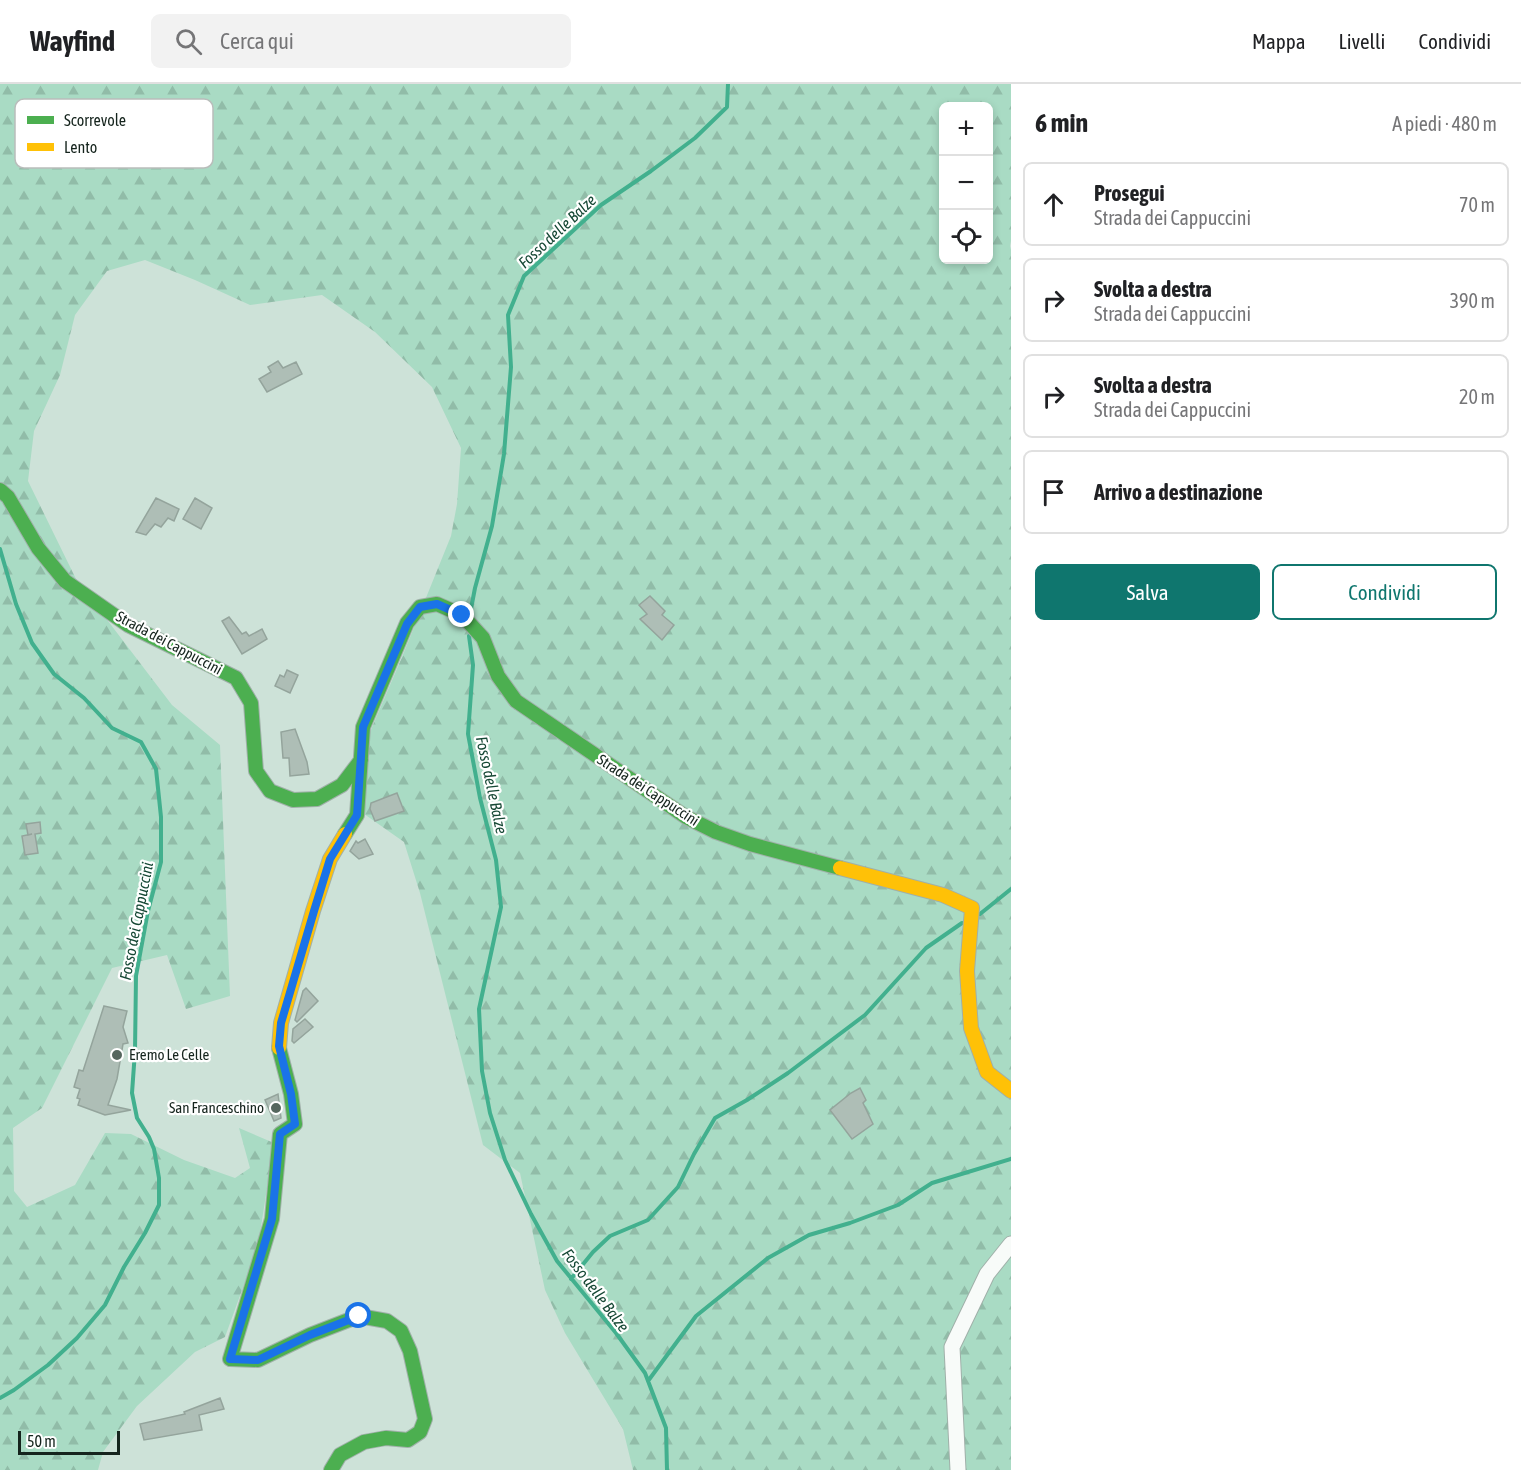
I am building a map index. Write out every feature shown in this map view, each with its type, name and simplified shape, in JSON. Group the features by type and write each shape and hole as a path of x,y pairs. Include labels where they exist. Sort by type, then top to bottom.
{"street":[{"name":"Strada dei Cappuccini","path":"0,490 8,497 38,548 65,581 128,625 236,678 251,703 256,771 270,791 293,800 317,800 342,784 361,760"},
{"name":"Strada dei Cappuccini","path":"331,1470 340,1455 364,1442 386,1437 408,1440 420,1432 425,1419 410,1351 401,1330 387,1321 359,1316 310,1335 258,1360 230,1359 272,1219 280,1134 295,1124 291,1094 279,1046 281,1023 330,859 357,815 363,727 407,624 420,607 437,604 462,615 483,638 498,676 516,701 686,817 716,832 750,844 943,896 972,908 967,971 971,1028 987,1072 1011,1091"},
{"path":"958,1470 952,1347 987,1274 1011,1244"}],"green space":[{"path":"0,84 1011,84 1011,1470 633,1470 623,1429 565,1333 545,1290 520,1173 483,1145 420,893 404,842 357,809 361,753 451,536 457,504 461,448 432,387 375,332 322,295 250,305 145,260 107,271 75,315 60,375 34,431 28,481 76,579 172,705 220,745 230,996 186,1009 167,955 112,968 42,1108 13,1128 14,1191 27,1207 75,1185 105,1133 131,1134 184,1160 235,1178 250,1168 239,1128 274,1143 258,1246 225,1337 195,1352 137,1406 103,1452 98,1470 0,1470"}],"building":[{"path":"278,361 283,368 296,362 302,374 267,392 259,379 271,372 268,367"},
{"path":"156,498 179,509 174,521 168,518 161,527 155,524 146,535 136,532"},
{"path":"195,498 212,508 201,529 183,519"},
{"path":"650,596 665,611 662,615 674,625 662,640 640,619 647,614 639,605"},
{"path":"229,617 242,634 246,632 249,636 262,629 267,639 242,654 222,621"},
{"path":"287,670 298,675 290,693 275,686 280,675 284,677"},
{"path":"295,729 309,774 290,776 289,758 283,758 281,732"},
{"path":"397,793 404,811 375,821 370,809 371,803"},
{"path":"40,822 41,833 35,834 38,853 25,855 22,836 28,835 26,824"},
{"path":"365,839 373,854 359,859 350,851 356,841 358,843"},
{"path":"306,988 318,1001 297,1022 295,1020 303,991"},
{"path":"104,1006 127,1011 123,1027 128,1043 123,1044 117,1079 108,1105 131,1110 105,1115 78,1105 80,1099 77,1098 80,1089 74,1087 79,1070 83,1071"},
{"path":"305,1019 313,1027 294,1043 292,1041 293,1029"},
{"path":"860,1088 866,1100 863,1103 873,1124 852,1139 830,1110"},
{"name":"San Franceschino","path":"278,1094 281,1118 274,1121 265,1100"},
{"path":"220,1398 224,1409 199,1415 202,1430 144,1440 140,1424 185,1414 184,1412"}],"waterway":[{"name":"Fosso delle Balze","path":"470,614 492,526 504,454 511,367 508,315 524,276 601,205 695,138 727,107 728,84"},
{"name":"Fosso dei Cappuccini","path":"0,549 16,604 32,643 54,674 84,698 112,728 141,742 156,769 161,817 161,862 148,911 136,976 132,1093 137,1118 154,1149 159,1178 159,1205 105,1305 77,1338 48,1365 0,1398"},
{"name":"Fosso delle Balze","path":"469,636 473,665 468,734 480,798 496,860 501,907 479,1009 482,1071 490,1113 505,1160 557,1261 616,1333 645,1373 666,1428 667,1470"},
{"path":"980,914 1011,889"},
{"path":"571,1279 593,1252 610,1236 648,1220 678,1187 715,1118 788,1073 865,1015 926,948 962,923"},
{"path":"648,1381 696,1316 768,1258 809,1235 898,1205 932,1183 1011,1159"}],"traffic: fast":[{"path":"0,490 8,497 38,548 65,581 128,625 236,678 251,703 256,771 270,791 293,800 317,799 342,785 361,760"},
{"path":"345,834 357,815 363,727 407,623 420,607 437,604 462,615 483,638 498,676 516,701 686,817 716,832 750,844 840,868"},
{"path":"279,1048 291,1094 295,1124 280,1134 272,1219 230,1359 258,1360 310,1335 359,1316 387,1321 401,1331 410,1351 425,1419 420,1432 408,1440 386,1438 364,1442 340,1455 331,1470"}],"traffic: slow":[{"path":"279,1048 281,1023 313,911 330,859 345,834"},
{"path":"840,868 943,895 972,908 967,971 971,1028 987,1072 1011,1091"}],"place":[{"name":"Eremo Le Celle","path":"117,1055"},
{"name":"San Franceschino","path":"276,1108"}],"route":[{"path":"359,1316 310,1335 258,1360 230,1359 272,1219 280,1134 295,1124 291,1094 279,1046 281,1023 330,859 357,815 363,727 407,624 420,607 437,604 462,615"}]}
